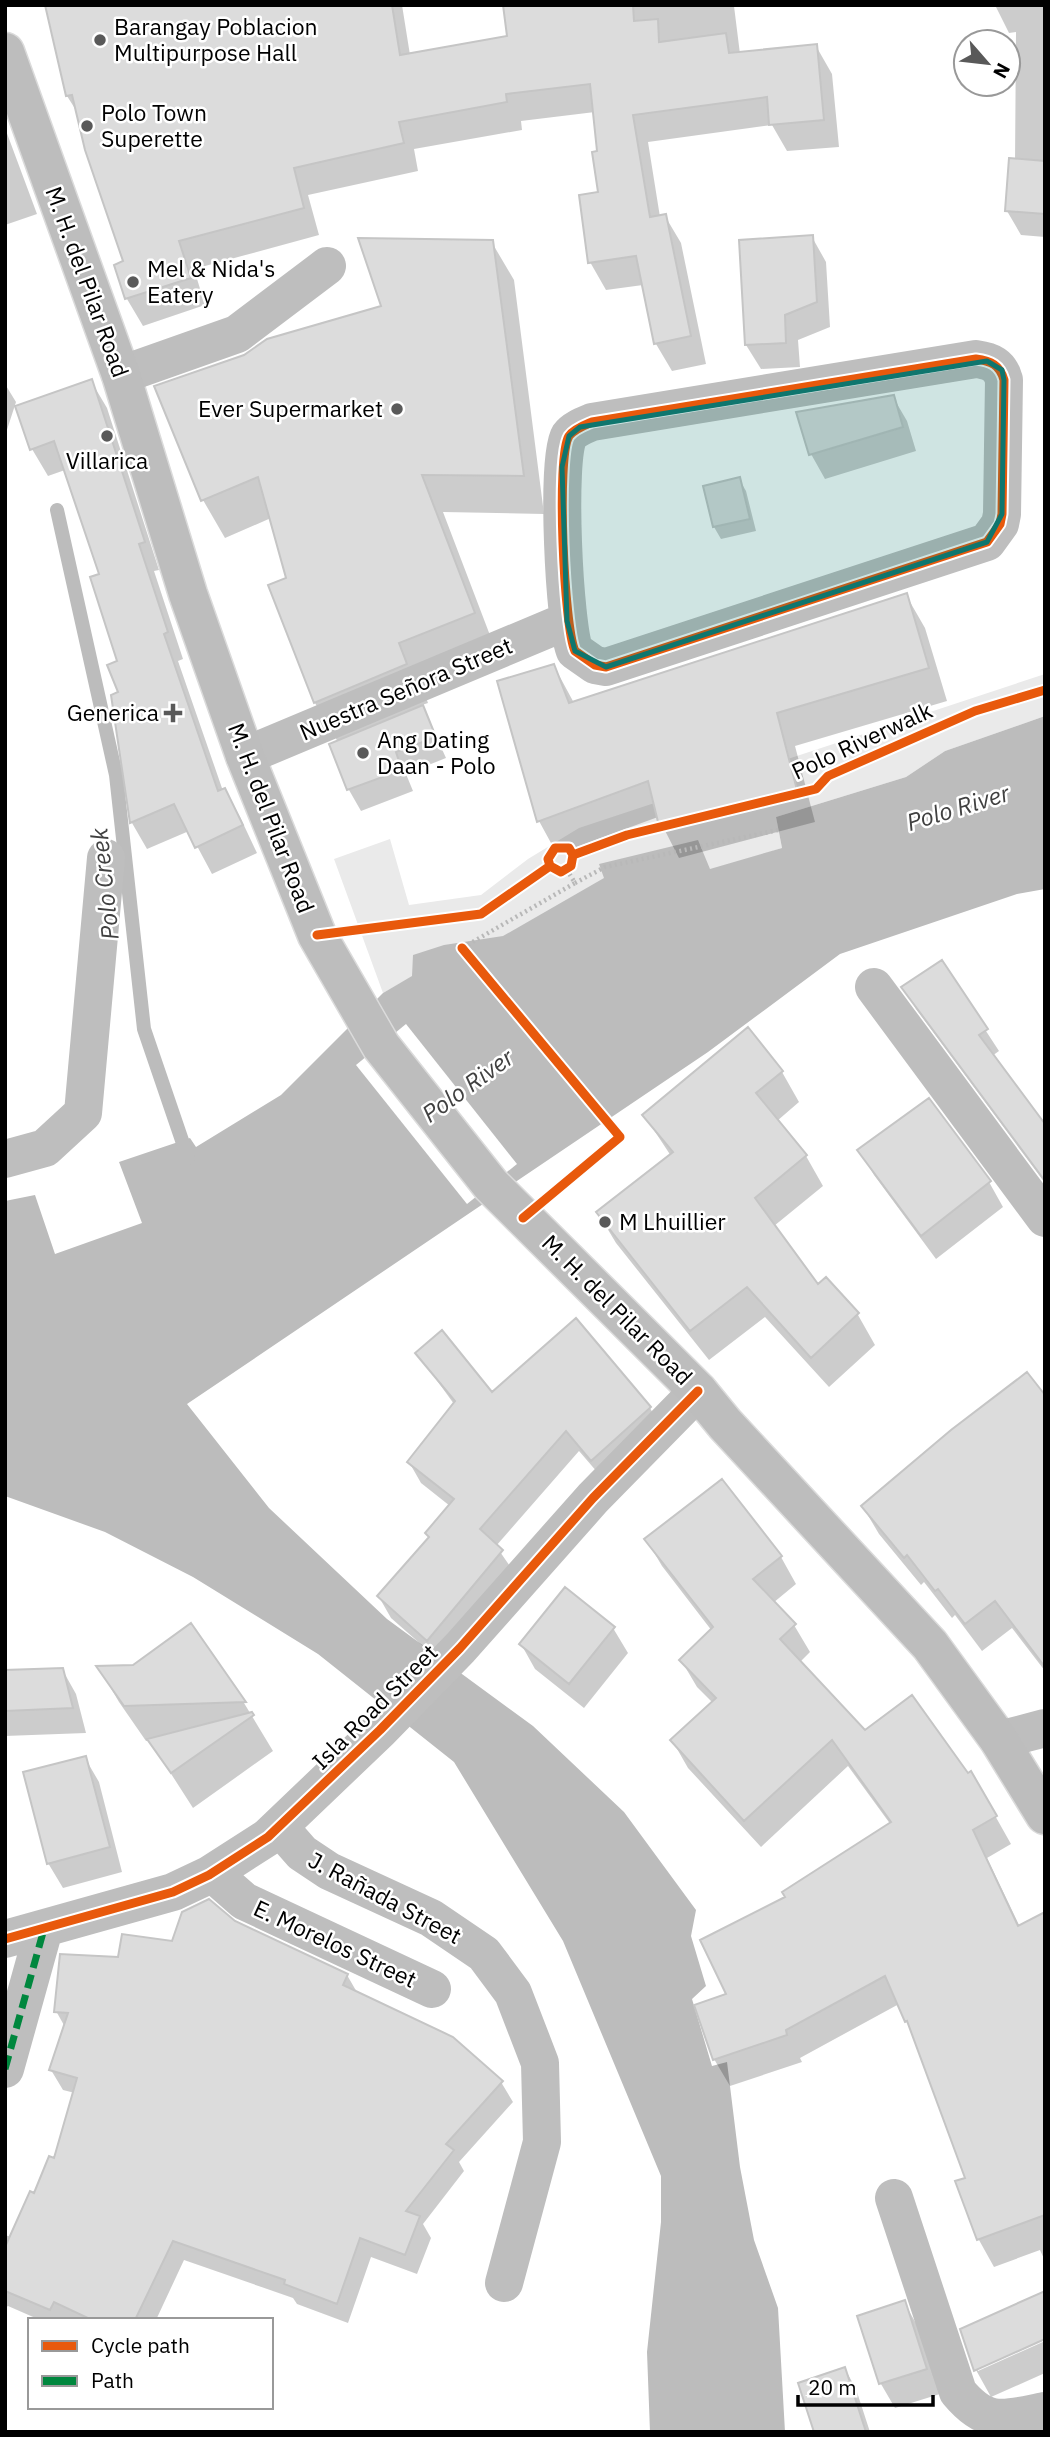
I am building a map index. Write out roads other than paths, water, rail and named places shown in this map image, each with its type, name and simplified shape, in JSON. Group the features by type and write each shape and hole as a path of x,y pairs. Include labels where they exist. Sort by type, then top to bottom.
{"main road":[{"name":"M. H. del Pilar Road","path":"5,52 121,375 188,594 245,756 317,935 381,1046 491,1185 698,1391 724,1424 930,1645 999,1740 1045,1815"}],"street":[{"path":"121,375 237,334 327,266"},
{"path":"976,359 987,360 1002,370 1002,514 1000,524 987,542 606,667 584,659 575,651 568,621 562,467 569,436 580,427 593,422 976,359"},
{"name":"Nuestra Señora Street","path":"245,756 568,621"},
{"path":"5,1159 45,1148 83,1113 106,858"},
{"path":"874,987 1045,1218"},
{"name":"Isla Road Street","path":"5,1939 173,1892 225,1886 460,1648 593,1498 698,1391"},
{"path":"999,1740 1045,1728"},
{"name":"J. Rañada Street","path":"280,1828 302,1853 329,1871 431,1918 484,1954 513,1993 541,2063 542,2142 504,2283"},
{"name":"E. Morelos Street","path":"225,1886 432,1989"},
{"path":"5,2069 44,1929"},
{"path":"894,2198 958,2392 974,2412 997,2420 1045,2411"}],"water":[{"name":"Polo River","path":"1045,716 1045,889 1017,894 840,954 708,1052 187,1404 269,1508 387,1619 533,1726 624,1812 696,1910 691,1936 706,1986 692,1999 712,2066 727,2062 740,2167 754,2240 778,2308 785,2432 650,2432 647,2352 661,2222 661,2176 563,1941 454,1762 318,1654 193,1577 105,1532 5,1496 5,1201 35,1195 55,1254 142,1223 119,1162 190,1138 196,1147 281,1095 383,993 412,976 413,955 444,945 503,936 604,878 599,864 698,840 710,869 782,848 776,817 906,777 945,751"}],"waterway":[{"name":"Polo Creek","path":"57,510 116,775 144,1029 188,1158"}],"place":[{"name":"Barangay Poblacion Multipurpose Hall","path":"100,40"},
{"name":"Polo Town Superette","path":"87,126"},
{"name":"Mel & Nida's Eatery","path":"133,282"},
{"name":"Ever Supermarket","path":"397,409"},
{"name":"Villarica","path":"107,436"},
{"name":"Generica","path":"173,713"},
{"name":"Ang Dating Daan - Polo","path":"363,753"},
{"name":"M Lhuillier","path":"605,1222"}]}
